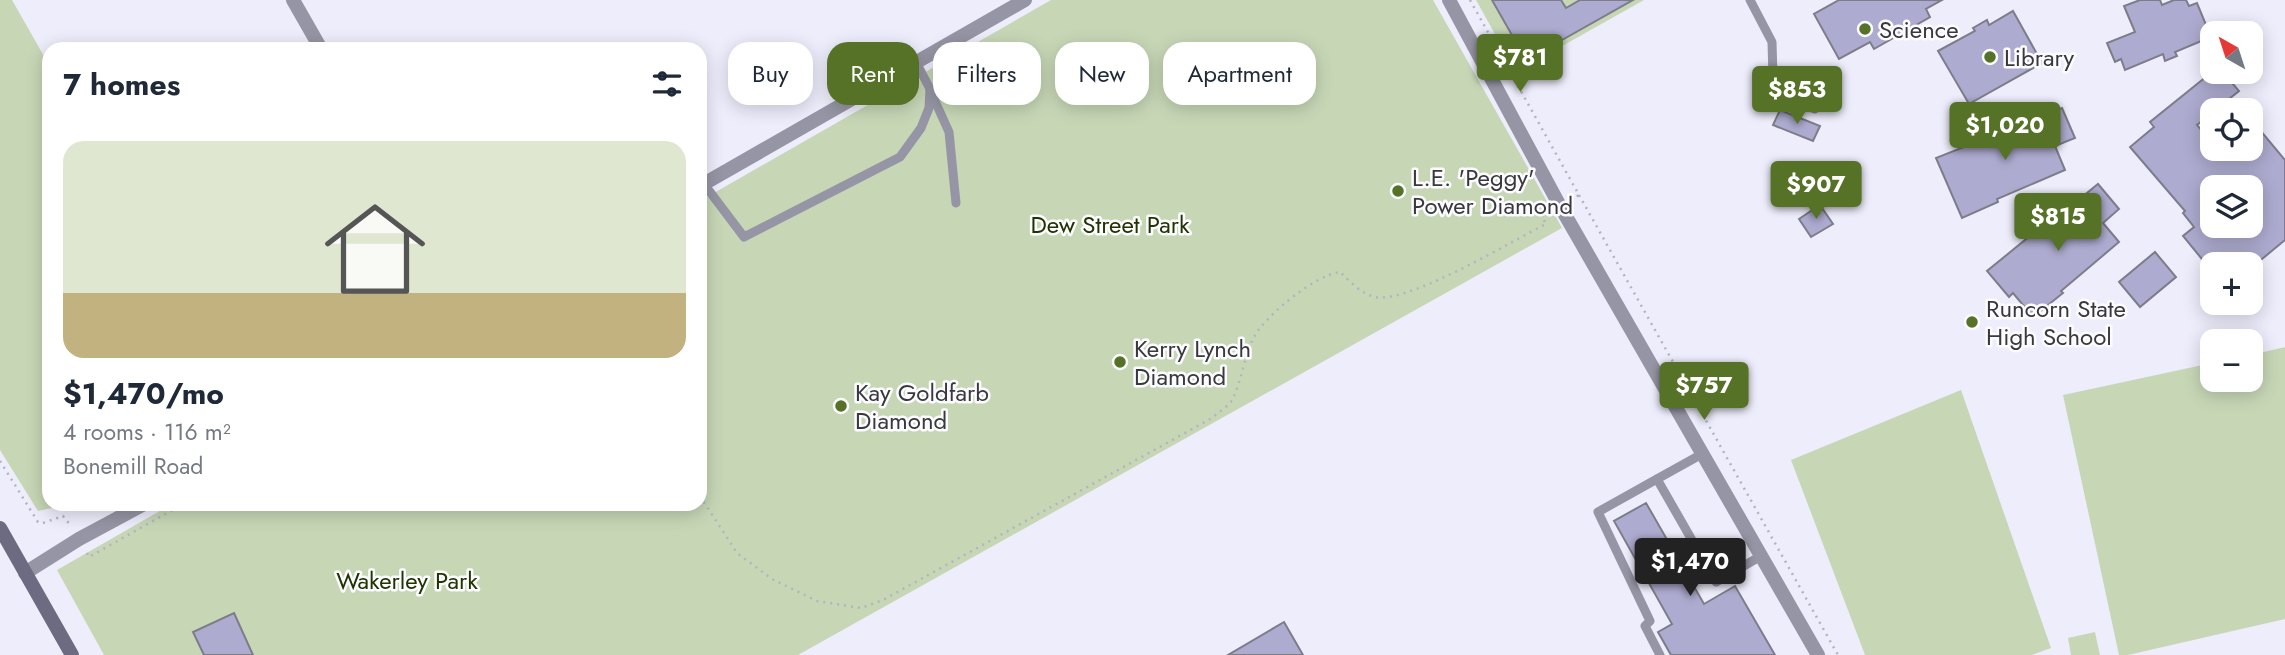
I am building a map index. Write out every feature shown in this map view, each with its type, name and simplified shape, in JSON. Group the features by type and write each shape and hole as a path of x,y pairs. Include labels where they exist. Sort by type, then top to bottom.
{"street":[{"path":"293,0 317,42"},
{"path":"919,60 1025,0"},
{"path":"1449,0 1560,206 1818,655"},
{"path":"707,182 841,105"},
{"path":"25,573 131,511"},
{"path":"0,528 72,655"}],"lane":[{"path":"1750,0 1772,42 1773,77 1780,91 1791,100 1815,109"},
{"path":"919,68 948,132 956,203"},
{"path":"707,191 744,237 900,157 921,128 929,108 930,89"},
{"path":"1660,655 1645,626 1650,621 1598,512 1702,454"},
{"path":"1657,479 1716,582 1761,556"}],"path":[{"path":"1470,0 1838,655"},
{"path":"707,507 737,553 772,579 817,601 861,608 883,600 1212,418 1231,402 1254,337 1279,309 1317,280 1340,272 1372,297 1396,297 1429,284 1546,223 1542,216 1578,195"},
{"path":"0,461 38,523 64,516 89,557 171,511"}],"green space":[{"path":"0,0 12,0 42,53 42,510 38,511 0,450"},
{"name":"Dew Street Park","path":"1051,0 1433,0 1562,228 798,655 104,655 57,570 160,511 707,511 707,197 868,105 919,105 919,76 933,68 933,105 1041,105 1041,42 978,42"},
{"path":"1476,0 1644,0 1516,72"},
{"path":"2285,347 2285,619 2119,655 2063,395 2200,366 2200,392 2263,392 2263,352"},
{"path":"1961,390 2051,648 2032,655 1865,655 1791,460"},
{"path":"2095,632 2100,655 2071,655 2068,638"}],"building":[{"path":"1492,0 1561,0 1566,8 1580,0 1633,0 1539,53 1530,37 1517,44"},
{"name":"Science","path":"1839,0 1942,0 1926,9 1930,17 1874,49 1870,42 1839,59 1814,14"},
{"path":"2140,0 2160,0 2162,5 2174,0 2186,0 2189,6 2197,3 2204,21 2200,21 2200,42 2175,52 2177,56 2165,61 2163,54 2125,70 2121,59 2115,62 2107,43 2135,32 2124,6"},
{"name":"Library","path":"2013,11 2042,63 1969,104 1938,51 1975,31 1973,28 1987,20 1989,25"},
{"path":"2200,82 2200,84 2233,84 2239,91 2230,98 2200,98 2200,123 2197,125 2200,129 2200,161 2263,161 2263,134 2285,160 2285,240 2263,258 2263,252 2200,252 2200,257 2183,236 2194,227 2183,213 2185,211 2130,147 2154,127 2150,122"},
{"path":"2062,108 2075,138 2055,146 2065,170 1997,199 1998,202 1962,218 1936,158"},
{"path":"1780,110 1820,126 1813,141 1773,125"},
{"path":"2098,184 2119,209 2103,223 2119,242 2033,317 2013,293 2009,297 1987,271"},
{"path":"1820,205 1833,224 1811,237 1799,219"},
{"path":"2155,252 2176,277 2140,307 2119,282"},
{"path":"1646,503 1704,604 1735,586 1775,655 1671,655 1658,632 1672,624 1614,521"},
{"path":"234,613 253,655 204,655 193,632"},
{"path":"1284,622 1303,655 1228,655"}],"place":[{"name":"Science","path":"1865,29"},
{"name":"Library","path":"1990,57"},
{"name":"L.E. 'Peggy' Power Diamond","path":"1398,191"},
{"name":"Runcorn State High School","path":"1972,322"},
{"name":"Kerry Lynch Diamond","path":"1120,362"},
{"name":"Kay Goldfarb Diamond","path":"841,406"}],"park label":[{"name":"Wakerley Park","path":"407,580"}]}
